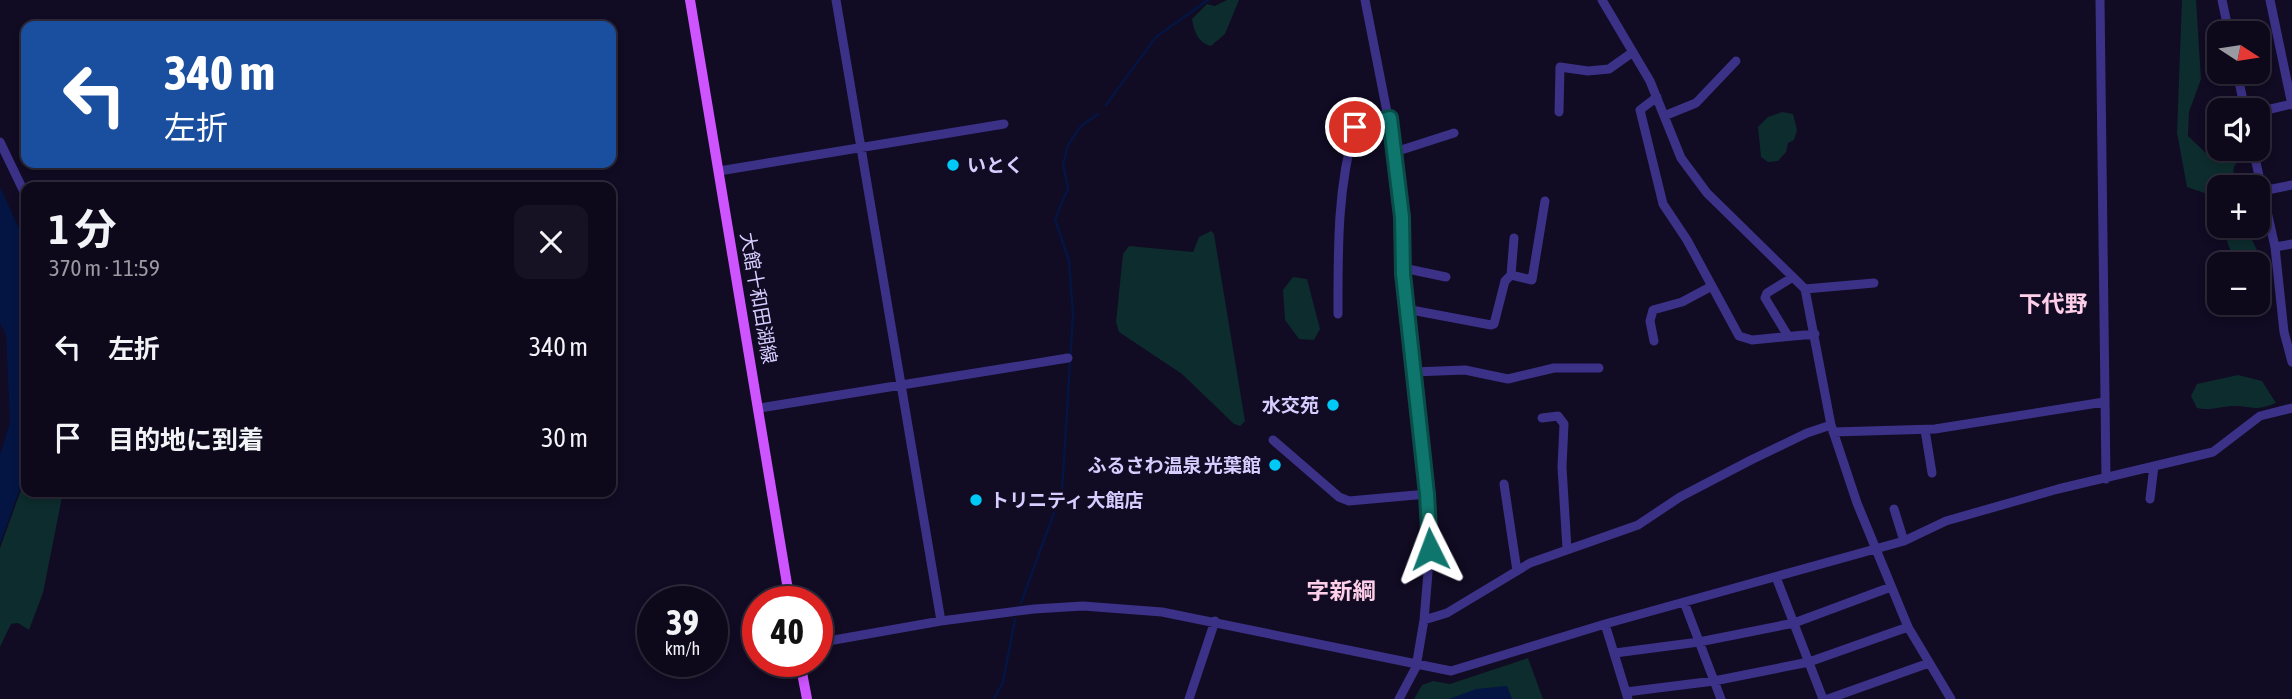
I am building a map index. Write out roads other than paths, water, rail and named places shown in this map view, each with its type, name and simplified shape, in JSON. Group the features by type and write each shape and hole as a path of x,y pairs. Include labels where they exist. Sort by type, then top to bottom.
{"main road":[{"name":"大館十和田湖線","path":"691,0 788,586"},
{"path":"803,677 807,699"}],"street":[{"path":"836,0 941,621"},
{"path":"1365,0 1395,152 1402,217 1406,309 1427,494 1430,549 1416,667 1399,699"},
{"path":"1602,0 1657,97 1681,158 1707,193 1805,289 1832,428 1876,550 1908,626 1951,699"},
{"path":"2100,0 2106,479"},
{"path":"2222,0 2226,21"},
{"path":"2270,0 2292,104 2270,109"},
{"path":"1559,112 1560,67 1588,71 1609,69 1633,52"},
{"path":"1664,116 1696,103 1736,61"},
{"path":"1657,97 1640,110 1663,204 1739,336 1752,340 1815,334"},
{"path":"1338,314 1338,214 1345,160 1355,127 1390,118"},
{"path":"719,171 1004,124"},
{"path":"1395,152 1454,133"},
{"path":"0,142 21,186"},
{"path":"2270,189 2292,185"},
{"path":"1511,275 1532,280 1545,201"},
{"path":"2270,228 2284,332 2292,362"},
{"path":"1406,309 1494,324 1505,281 1511,275 1514,238"},
{"path":"2274,247 2292,244"},
{"path":"1403,268 1446,277"},
{"path":"1788,336 1765,298 1767,293 1793,277"},
{"path":"1805,289 1874,283"},
{"path":"1654,341 1650,321 1653,310 1682,302 1712,286"},
{"path":"760,408 1068,358"},
{"path":"1413,372 1465,370 1508,379 1554,368 1599,368"},
{"path":"1423,620 1447,613 1517,571 1567,549 1638,525 1681,497 1807,433 1832,428 1925,430 2105,402"},
{"path":"833,640 941,621 1034,609 1083,606 1163,612 1214,621 1416,667 1451,671 1605,624 1876,550 1946,522 2058,489 2213,452 2260,416 2292,408"},
{"path":"1542,418 1558,416 1564,424 1562,467 1567,549"},
{"path":"1925,430 1932,472"},
{"path":"1273,440 1339,497 1349,501 1427,494"},
{"path":"2150,499 2154,466"},
{"path":"1504,484 1517,571"},
{"path":"1894,509 1904,541"},
{"path":"1776,577 1823,699"},
{"path":"1615,653 1699,642 1794,623 1891,587"},
{"path":"1684,602 1721,699"},
{"path":"1189,699 1214,621"},
{"path":"1605,624 1627,696 1809,662 1908,626"},
{"path":"1828,699 1929,663"}],"water":[{"path":"0,187 21,232 21,486 0,544 0,455 10,422 6,335 0,323"},
{"path":"1507,686 1512,699 1449,699 1476,689"}],"waterway":[{"path":"1106,105 1156,37 1208,0"},
{"path":"1021,603 1062,491 1073,314 1069,261 1055,219 1068,188 1063,164 1068,145 1081,126 1098,114"},
{"path":"994,699 1003,682 1015,619"}],"place":[{"name":"いとく","path":"953,165"},
{"name":"水交苑","path":"1333,405"},
{"name":"ふるさわ温泉 光葉館","path":"1275,465"},
{"name":"トリニティ 大館店","path":"976,500"}],"district":[{"name":"下代野","path":"2053,304"},
{"name":"字新綱","path":"1341,591"}]}
